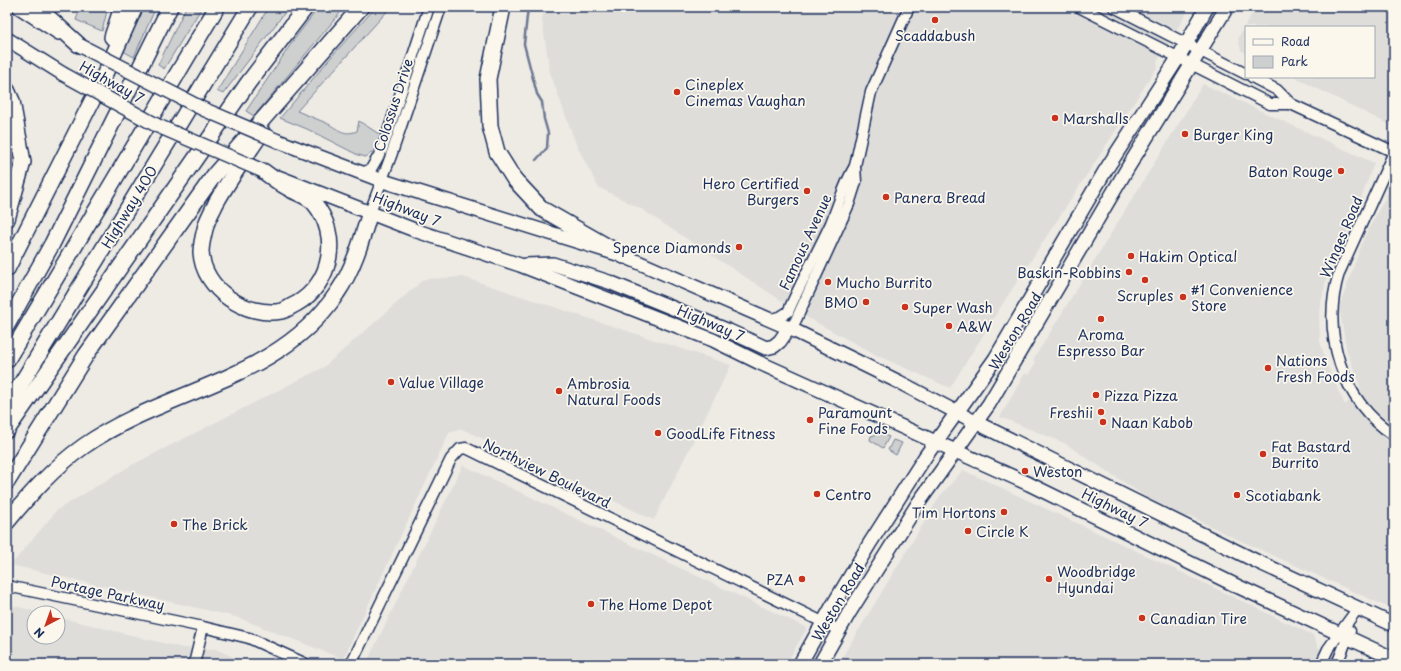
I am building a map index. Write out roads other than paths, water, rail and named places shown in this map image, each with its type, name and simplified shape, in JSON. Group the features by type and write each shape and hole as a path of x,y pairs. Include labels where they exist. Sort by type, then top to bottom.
{"highway":[{"path":"37,7 79,45"},
{"path":"98,89 98,72 112,39 122,7"},
{"path":"7,270 98,89 134,7"},
{"path":"7,324 52,244 170,7"},
{"name":"Highway 400","path":"7,360 218,7"},
{"name":"Highway 400","path":"7,407 250,7"},
{"path":"7,430 243,89 306,7"},
{"path":"7,482 86,355 166,240 215,174 361,7"},
{"path":"502,7 488,79 490,126 497,152 514,179 542,209 624,256"},
{"path":"7,90 12,101 23,162 7,219"},
{"path":"263,171 313,202 328,226 331,250 324,275 307,298 284,311 269,312 252,310 229,299 211,281 205,269 201,252 206,224 209,217 230,177 275,115 280,98"},
{"path":"7,522 31,492 59,466 85,445 128,421 248,368 287,346 314,322 338,293 348,272 370,212"}],"main road":[{"name":"Highway 7","path":"19,7 79,45 203,109 278,141 383,181 624,256 789,328 1256,561 1394,625"},
{"name":"Weston Road","path":"800,664 870,543 936,442 995,359 1105,171 1178,58 1207,7"},
{"name":"Weston Road","path":"820,664 839,630 919,502 977,423 1070,269 1127,169 1227,7"},
{"name":"Highway 7","path":"7,39 63,74 158,126 263,171 417,231 520,266 714,340 760,363 957,450 1394,659"},
{"path":"520,266 553,264 609,282 729,331 766,348 774,346 780,341 789,328"}],"street":[{"name":"Colossus Drive","path":"395,132 430,7"},
{"name":"Colossus Drive","path":"370,212 383,181 388,152 441,7"},
{"name":"Famous Avenue","path":"789,328 795,322 849,204 856,182 855,166 871,92 909,7"},
{"path":"1079,7 1270,104 1291,104"},
{"path":"1114,7 1245,74"},
{"path":"1254,78 1277,90 1291,104 1394,152"},
{"name":"Colossus Drive","path":"362,173 371,169 388,152"},
{"name":"Winges Road","path":"1394,152 1339,273 1335,287 1332,326 1336,352 1347,380 1366,412 1383,428 1394,435"},
{"name":"Famous Avenue","path":"770,320 780,317 788,312 830,225 842,197 847,179 855,166"},
{"name":"Northview Boulevard","path":"351,664 451,460 460,449 466,448 839,630"},
{"name":"Portage Parkway","path":"7,586 250,638 306,664"},
{"path":"1337,664 1344,636 1358,608"},
{"path":"194,664 203,627"},
{"path":"1321,664 1328,649 1344,636"}],"waterway":[{"path":"528,7 524,44 537,94 542,102 544,119 548,133 547,148 536,160"}],"place":[{"name":"Scaddabush","path":"935,20"},
{"name":"Cineplex Cinemas Vaughan","path":"677,92"},
{"name":"Marshalls","path":"1055,118"},
{"name":"Burger King","path":"1185,134"},
{"name":"Baton Rouge","path":"1341,171"},
{"name":"Hero Certified Burgers","path":"807,191"},
{"name":"Panera Bread","path":"886,197"},
{"name":"Spence Diamonds","path":"739,247"},
{"name":"Hakim Optical","path":"1131,256"},
{"name":"Baskin-Robbins","path":"1129,272"},
{"name":"Scruples","path":"1145,280"},
{"name":"Mucho Burrito","path":"828,282"},
{"name":"#1 Convenience Store","path":"1183,297"},
{"name":"BMO","path":"866,302"},
{"name":"Super Wash","path":"905,307"},
{"name":"Aroma Espresso Bar","path":"1101,319"},
{"name":"A&W","path":"949,326"},
{"name":"Nations Fresh Foods","path":"1268,368"},
{"name":"Value Village","path":"391,382"},
{"name":"Ambrosia Natural Foods","path":"559,391"},
{"name":"Pizza Pizza","path":"1096,395"},
{"name":"Freshii","path":"1101,412"},
{"name":"Paramount Fine Foods","path":"810,420"},
{"name":"Naan Kabob","path":"1103,422"},
{"name":"GoodLife Fitness","path":"658,433"},
{"name":"Fat Bastard Burrito","path":"1263,454"},
{"name":"Weston","path":"1025,471"},
{"name":"Centro","path":"817,494"},
{"name":"Scotiabank","path":"1237,495"},
{"name":"Tim Hortons","path":"1004,512"},
{"name":"The Brick","path":"174,524"},
{"name":"Circle K","path":"968,531"},
{"name":"PZA","path":"802,579"},
{"name":"Woodbridge Hyundai","path":"1049,579"},
{"name":"The Home Depot","path":"591,604"},
{"name":"Canadian Tire","path":"1142,618"}]}
